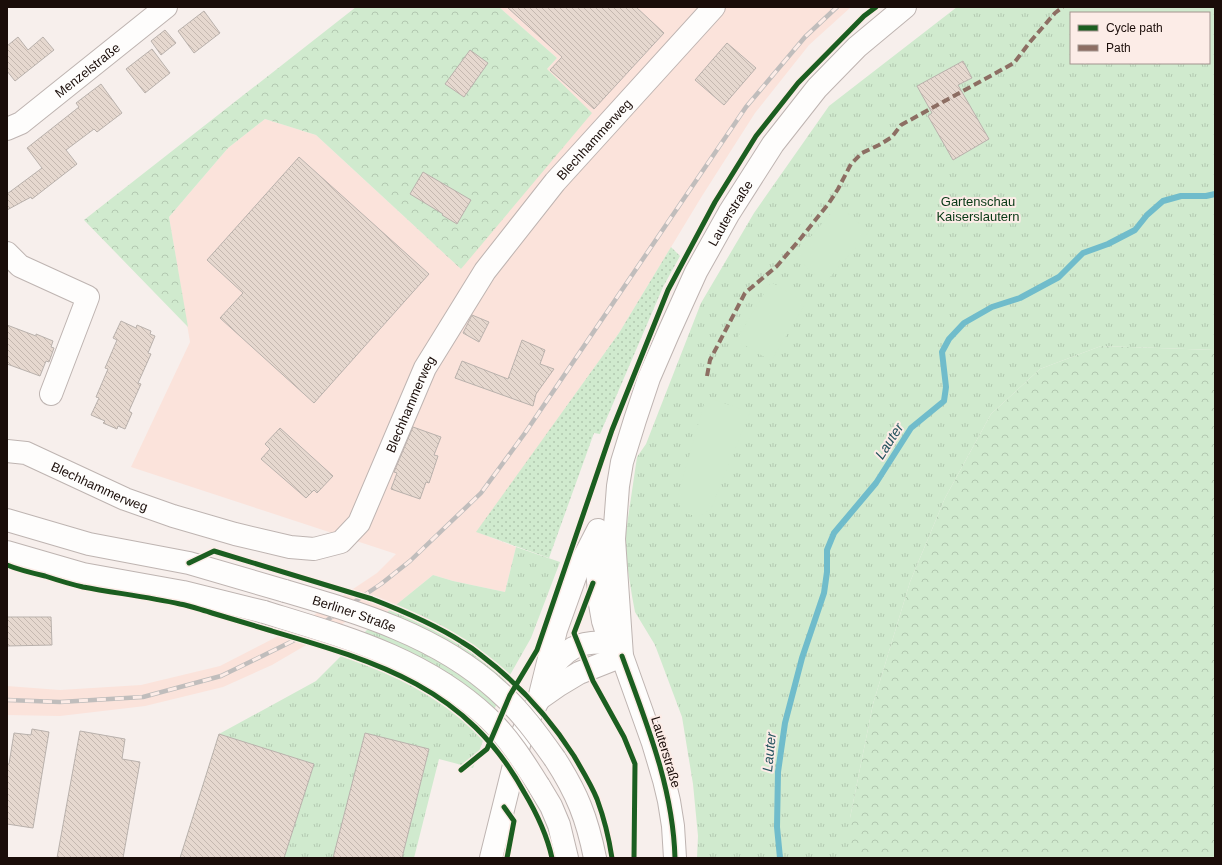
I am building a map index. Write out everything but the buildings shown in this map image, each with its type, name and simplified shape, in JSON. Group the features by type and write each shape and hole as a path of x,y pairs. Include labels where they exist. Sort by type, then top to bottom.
{"main road":[{"name":"Menzelstraße","path":"7,129 21,123 166,7"},
{"name":"Blechhammerweg","path":"9,452 26,453 126,499 173,516 235,534 290,547 314,549 341,542 359,523 426,368 485,271 555,182 714,7"},
{"name":"Lauterstraße","path":"616,650 614,539 617,493 622,462 649,378 680,304 710,245 736,201 773,144 817,88 857,47 905,7"},
{"path":"7,253 20,266 88,297 51,394"},
{"name":"Lauterstraße","path":"622,462 613,481 598,530 598,585 603,621 654,743 664,780 673,826 675,858"},
{"name":"Berliner Straße","path":"7,520 89,544 189,563 341,608 388,624 423,640 454,657 505,698 535,732 555,760 568,779 583,812 594,858"},
{"path":"491,858 521,737 539,699 556,630 575,577 580,564 598,530"},
{"name":"Berliner Straße","path":"7,552 83,574 183,592 264,612 333,633 387,653 418,668 464,697 489,719 516,750 551,806 567,858"},
{"path":"539,699 579,672 616,650 602,642 585,644 569,650 560,657 544,678"}],"shaded area":[{"path":"499,7 851,7 809,45 755,113 702,196 619,333 477,532 516,547 505,592 453,581 433,575 375,622 366,610 272,665 223,687 145,706 60,716 7,715 7,686 60,690 141,685 220,666 296,627 377,573 396,554 131,467 190,342 169,217 228,148 265,119 316,135 461,269 547,69 557,58"}],"green space":[{"path":"356,7 499,7 557,58 547,69 592,113 461,269 316,135 265,119 228,148 169,217 188,327 84,220"},
{"name":"Gartenschau Kaiserslautern","path":"957,7 1215,7 1215,350 1101,346 1040,369 991,414 945,498 910,582 873,704 850,818 850,858 697,858 698,836 693,784 682,717 655,645 635,612 624,545 637,457 646,444 701,303 754,213 829,106"},
{"path":"838,205 869,232 825,283 794,256"},
{"path":"671,247 680,256 663,287 600,434 594,433 549,558 476,532 619,333"},
{"path":"771,282 806,303 771,361 736,340"},
{"path":"1101,346 1215,350 1215,858 850,858 850,818 873,704 910,582 945,498 991,414 1040,369"},
{"path":"706,397 750,412 711,509 698,517 682,512 677,499"},
{"path":"516,547 560,562 531,638 502,689 473,768 439,759 414,858 180,858 219,734 316,681 375,622 433,575 453,581 505,592"}],"waterway":[{"name":"Lauter","path":"780,858 777,827 778,772 785,723 802,658 824,593 827,572 827,550 834,533 876,483 911,428 944,401 946,387 942,352 949,339 964,323 992,307 1020,298 1059,277 1083,253 1108,244 1135,230 1147,215 1163,201 1181,196 1206,196 1215,194"}],"railway":[{"path":"7,700 60,702 143,697 221,676 305,635 381,584 410,561 481,493 525,433 746,107 805,37 837,7"}],"marked path":[{"path":"707,376 710,360 745,293 777,266 801,238 829,203 851,164 862,153 892,137 901,125 1014,63 1055,13 1063,7"}],"cycle path":[{"path":"461,770 487,749 510,695 537,650 612,430 668,290 715,202 756,136 798,83 864,16 876,7"},
{"path":"189,563 214,551 372,599 407,613 451,635 472,649 496,667 521,690 544,715 574,756 597,799 606,828 612,858"},
{"path":"7,565 83,587 156,599 192,607 348,655 383,668 416,684 447,704 475,727 501,756 524,792 537,816 544,832 552,858"},
{"path":"593,583 574,633 593,681 624,737 635,764 634,858"},
{"path":"622,656 649,730 664,780 673,832 675,858"},
{"path":"504,807 514,821 507,858"}]}
